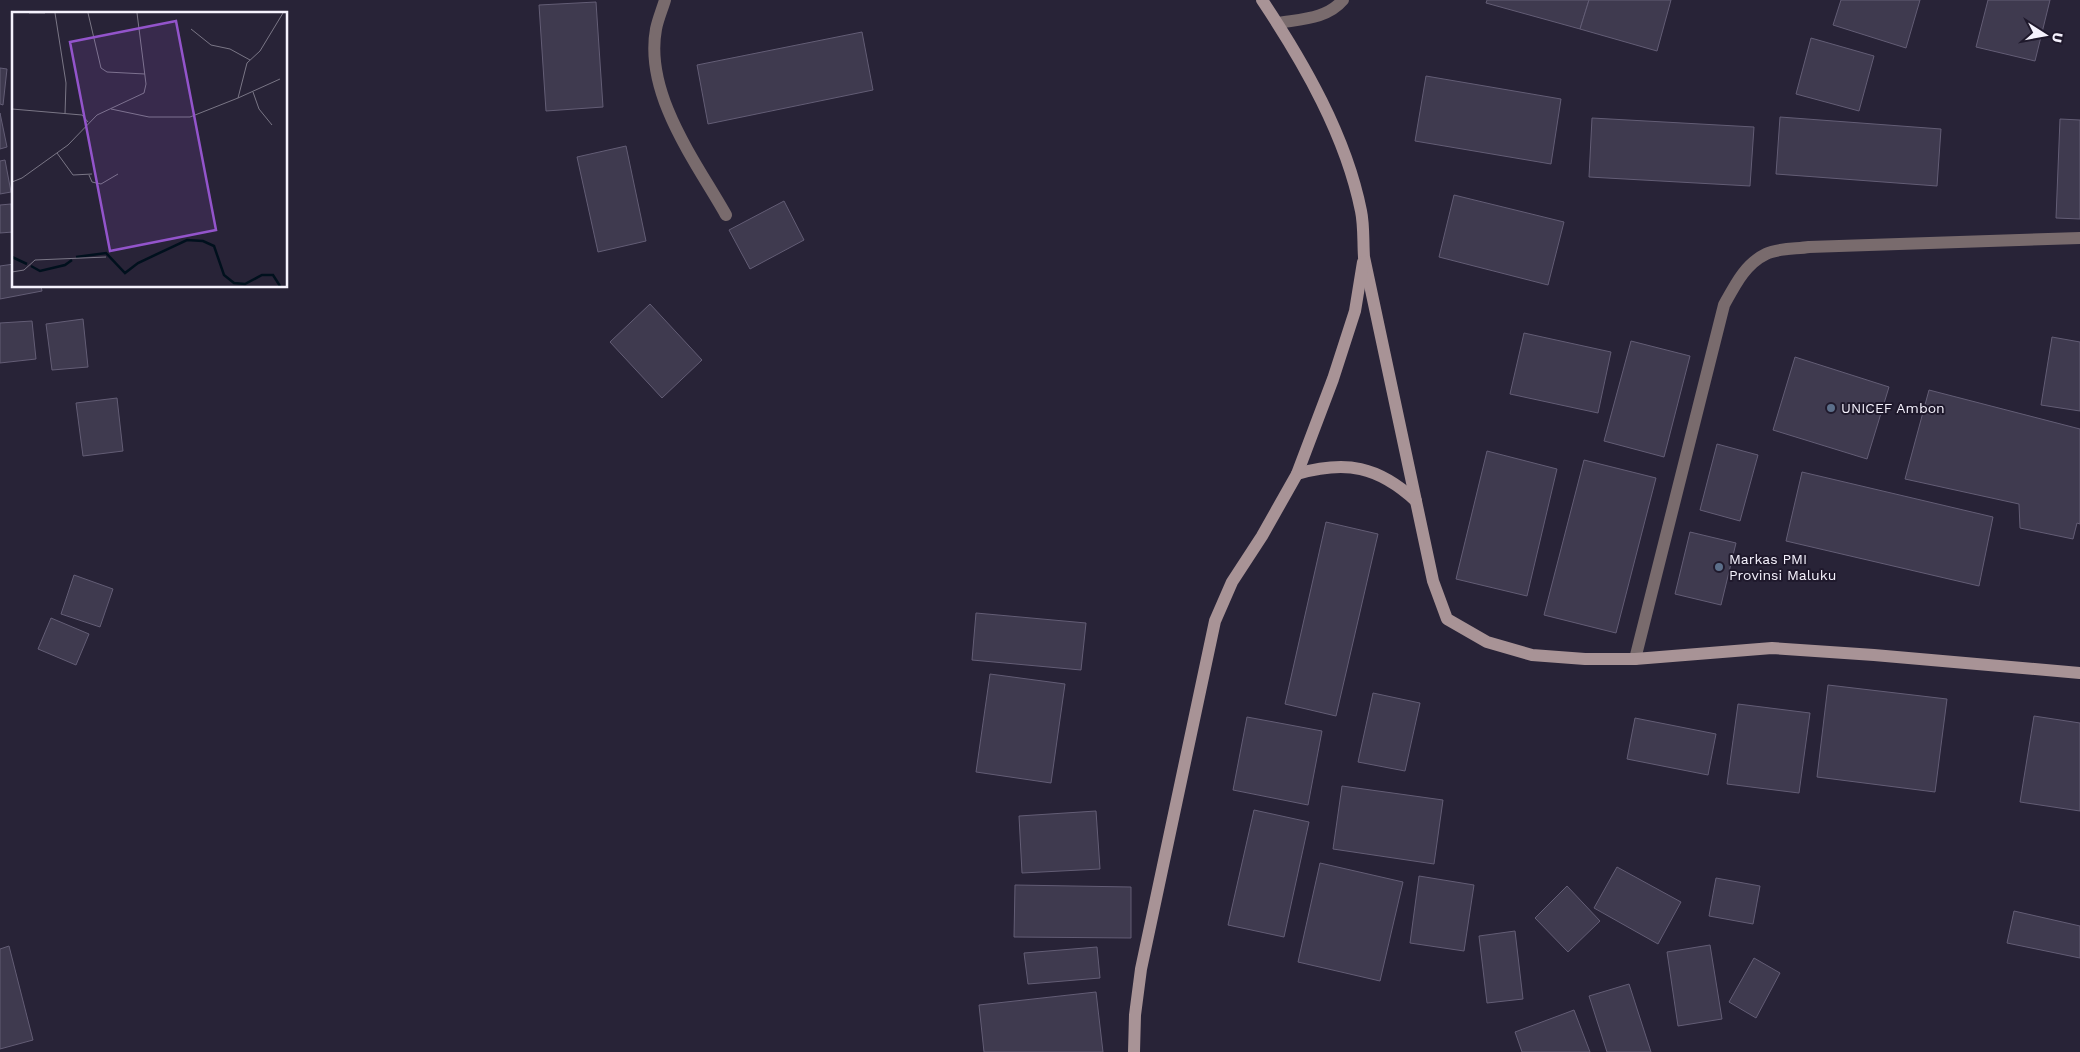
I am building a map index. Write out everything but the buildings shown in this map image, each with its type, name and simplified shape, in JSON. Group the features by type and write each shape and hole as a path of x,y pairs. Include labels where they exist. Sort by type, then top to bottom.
{"street":[{"path":"665,0 656,30 655,57 665,107 726,215"},
{"path":"1262,0 1278,23 1309,76 1350,169 1362,212 1364,256 1433,581 1447,619 1487,642 1532,655 1635,660 1772,648 2080,673"},
{"path":"1278,23 1321,15 1335,10 1343,0"},
{"path":"1635,660 1722,313 1737,280 1750,265 1768,253 1809,247 2080,238"},
{"path":"1134,1052 1141,970 1215,621 1232,582 1262,536 1297,474 1333,379 1354,311 1364,256"},
{"path":"1297,474 1317,468 1355,467 1390,480 1416,501"}],"place":[{"name":"UNICEF Ambon","path":"1831,408"},
{"name":"Markas PMI Provinsi Maluku","path":"1719,567"}]}
